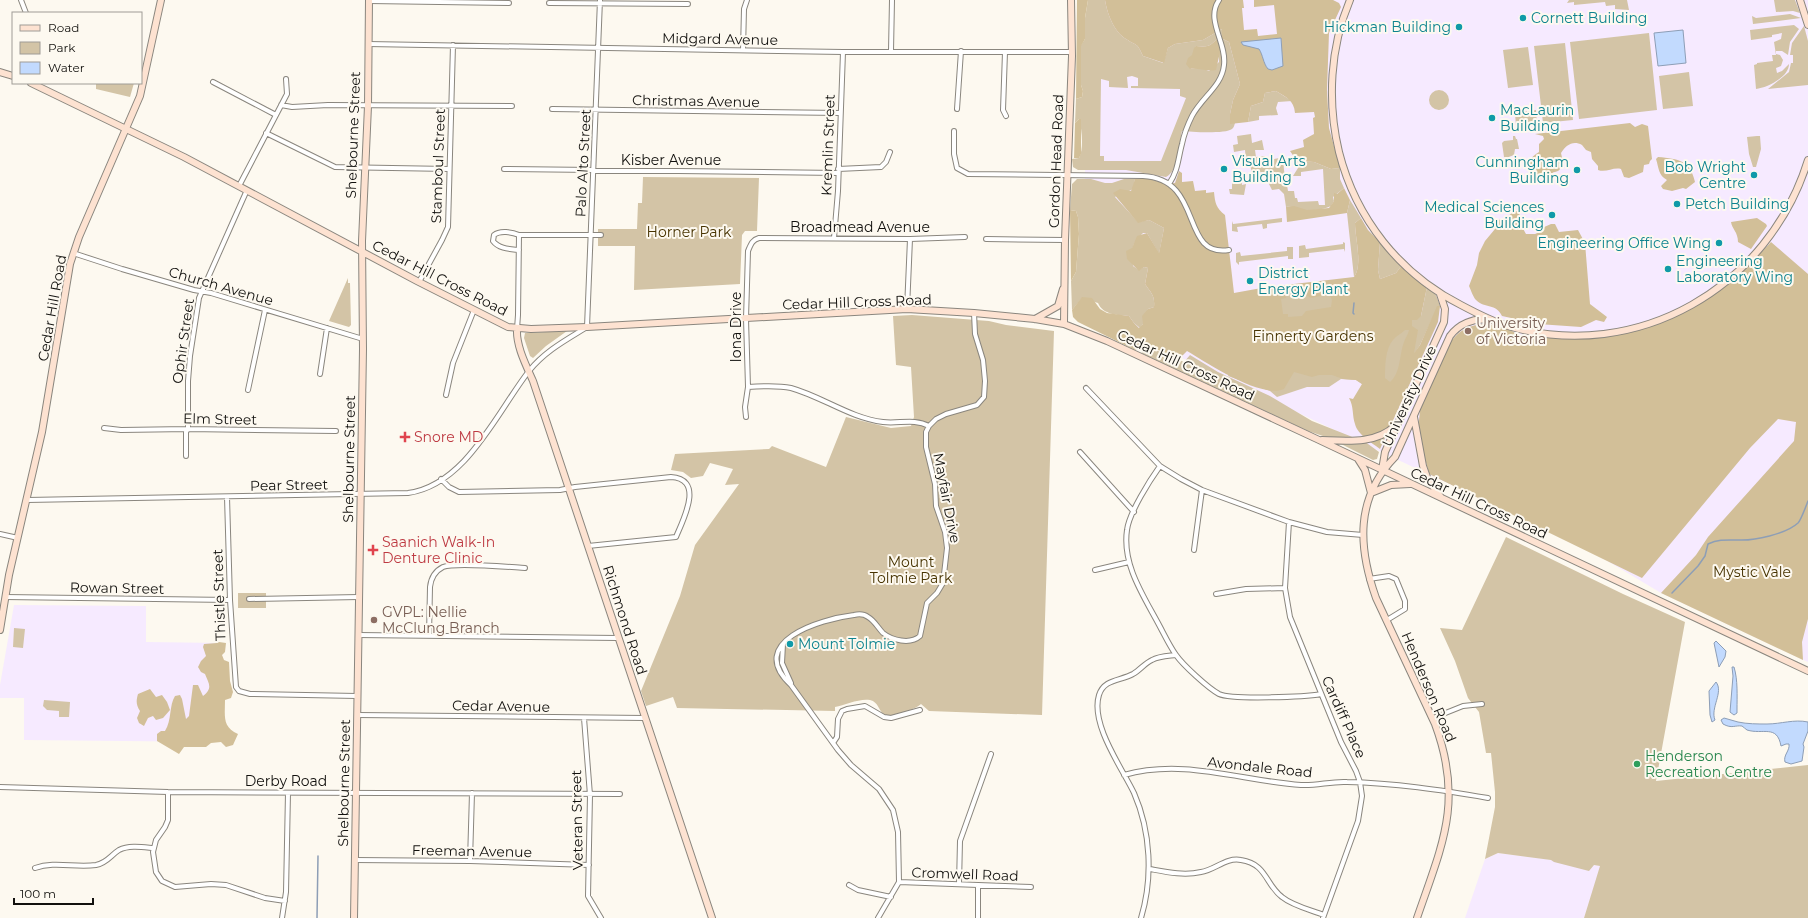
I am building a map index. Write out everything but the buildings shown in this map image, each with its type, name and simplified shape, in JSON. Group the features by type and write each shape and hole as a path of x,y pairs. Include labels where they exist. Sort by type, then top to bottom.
{"main road":[{"name":"Cedar Hill Road","path":"0,630 5,597 42,432 73,253 140,96 160,0"},
{"name":"Shelbourne Street","path":"354,918 362,251 364,168 368,106 369,0"},
{"name":"Gordon Head Road","path":"1064,324 1065,240 1072,52 1071,0"},
{"path":"1350,0 1338,37 1332,79 1334,125 1342,164 1354,195 1378,236 1401,263 1440,294 1497,323 1546,334 1600,334 1648,324 1688,307 1728,281 1755,255 1786,213 1799,185 1808,160"},
{"path":"1800,0 1808,25"},
{"path":"0,72 12,76"},
{"name":"Cedar Hill Cross Road","path":"33,84 184,157 503,325 516,328 587,327 906,309 974,313 1035,319 1064,324 1107,341 1319,440 1808,672"},
{"path":"1035,319 1058,306 1064,285"},
{"name":"University Drive","path":"1382,470 1385,452 1444,322 1445,309 1440,294"},
{"name":"University Drive","path":"1382,470 1395,457 1453,332 1460,326 1473,320 1497,323"},
{"name":"Richmond Road","path":"516,328 519,344 570,489 618,638 712,918"},
{"path":"1414,415 1423,466 1428,480 1440,498"},
{"path":"1319,440 1372,439 1386,434 1398,423"},
{"path":"1358,459 1365,470 1371,493 1392,485 1412,484"},
{"name":"Henderson Road","path":"1382,470 1365,509 1363,535 1369,579 1433,718 1446,758 1450,792 1449,814 1443,840 1417,918"}],"street":[{"path":"21,0 26,12"},
{"path":"369,0 509,3"},
{"path":"743,50 744,9 747,0"},
{"path":"891,51 892,0"},
{"path":"1169,184 1178,167 1182,143 1193,114 1219,80 1223,70 1224,54 1214,17 1214,10 1219,0"},
{"path":"549,3 600,2 688,4"},
{"name":"Palo Alto Street","path":"587,327 600,2"},
{"name":"Midgard Avenue","path":"368,44 843,52 1072,52"},
{"name":"Stamboul Street","path":"419,282 446,232 449,204 453,45"},
{"path":"957,109 961,51"},
{"name":"Kremlin Street","path":"834,238 838,191 843,52"},
{"path":"1005,52 1004,110 1006,116"},
{"path":"239,186 287,94 286,79"},
{"path":"213,82 276,115"},
{"path":"281,105 292,107 328,105 451,107 512,106"},
{"name":"Christmas Avenue","path":"552,109 596,111 840,113"},
{"path":"954,131 954,154 957,168 968,174 1148,176 1159,179 1169,184 1178,192 1185,202 1196,232 1202,242 1208,248 1216,251 1229,250"},
{"path":"266,133 332,166 449,169"},
{"name":"Kisber Avenue","path":"504,169 594,171 838,171 881,168 886,162 890,152"},
{"name":"Ophir Street","path":"186,456 186,432 188,429 188,381 190,356 197,311 202,292 246,190"},
{"path":"519,250 496,245 492,238 498,232 509,232 519,235 601,235"},
{"path":"516,328 518,315 519,235"},
{"name":"Broadmead Avenue","path":"755,239 910,239 965,237"},
{"name":"Iona Drive","path":"746,417 745,407 748,387 746,319 748,251 755,239"},
{"path":"906,309 910,239"},
{"path":"986,239 1065,240"},
{"name":"Church Avenue","path":"73,253 122,269 202,292 211,293 362,339"},
{"path":"248,390 265,310"},
{"path":"446,394 454,363 474,310"},
{"path":"748,387 769,386 791,388 868,419 884,422 921,422 929,426 936,419 946,414 977,405 984,397 984,368 982,352 975,334 974,313"},
{"name":"Pear Street","path":"27,500 413,492 442,479 463,462 479,443 529,372 553,348 587,327"},
{"path":"320,374 327,328"},
{"path":"1086,388 1160,466 1202,490 1289,522 1328,532 1363,535"},
{"name":"Mayfair Drive","path":"878,918 899,882 898,832 893,810 879,789 851,765 791,685 783,677 778,665 778,651 793,634 800,630 854,614 869,617 884,633 893,638 910,641 920,636 927,603 943,583 947,548 945,532 936,506 935,484 926,447 926,432 929,426"},
{"name":"Elm Street","path":"104,428 121,430 188,429 336,431"},
{"path":"1080,452 1134,512"},
{"path":"1160,466 1134,512 1127,530 1127,550 1129,562 1141,592 1176,655 1184,664 1219,694 1235,697 1293,697 1321,694"},
{"path":"442,479 449,487 459,492 570,489 671,477 682,480 687,484 690,491 686,515 676,537 588,546"},
{"path":"1194,550 1202,490"},
{"name":"Thistle Street","path":"227,497 230,600 235,682 239,691 250,694 357,696"},
{"name":"Cardiff Place","path":"1289,522 1285,588 1287,604 1294,628 1321,694 1341,742 1352,761 1360,782 1362,796 1358,821 1324,916"},
{"path":"0,534 18,538"},
{"path":"1096,570 1129,562"},
{"path":"429,636 430,587 432,579 439,570 452,565 525,568"},
{"path":"1369,579 1389,576 1396,579 1405,601 1405,609 1387,620"},
{"path":"1216,594 1246,589 1285,588"},
{"name":"Rowan Street","path":"5,597 230,600"},
{"path":"249,599 359,597"},
{"path":"358,635 618,638"},
{"path":"1141,918 1150,869 1145,830 1134,794 1105,738 1098,709 1099,695 1104,686 1109,682 1134,673 1154,659 1176,655"},
{"path":"1433,718 1463,706 1482,704"},
{"path":"833,743 837,737 838,719 842,711 847,709 865,706 884,717 891,718 920,710"},
{"name":"Cedar Avenue","path":"357,715 645,718"},
{"name":"Veteran Street","path":"584,718 590,795 589,898 601,918"},
{"path":"960,884 960,841 991,754"},
{"name":"Avondale Road","path":"1124,775 1143,770 1164,768 1310,786 1337,782 1402,784 1488,798"},
{"name":"Derby Road","path":"0,787 168,792 620,794"},
{"path":"168,792 168,820 153,848 156,872 162,881 175,887 211,884 226,885 266,898 285,901"},
{"path":"282,918 285,901 288,793"},
{"path":"470,862 472,793"},
{"path":"35,868 53,864 95,865 104,862 118,850 126,848 153,848"},
{"path":"1150,869 1195,874 1210,870 1225,862 1240,859 1258,867 1282,897 1324,916"},
{"name":"Freeman Avenue","path":"355,860 589,865"},
{"name":"Cromwell Road","path":"899,882 1031,887"},
{"path":"849,885 858,890 891,897"},
{"path":"978,885 978,918"}],"shaded area":[{"name":"University of Victoria","path":"1091,0 1808,0 1808,662 1661,593 1589,550 1131,334 1082,260"},
{"path":"14,605 146,606 146,642 222,643 223,742 24,740 24,698 0,698 0,685"},
{"path":"1498,853 1601,866 1584,918 1465,918 1485,859"}],"green space":[{"path":"1077,0 1088,0 1085,18 1085,39 1081,46 1081,85 1083,91 1082,97 1076,99"},
{"path":"1088,0 1105,0 1109,16 1118,32 1138,46 1143,56 1163,63 1168,48 1175,44 1203,40 1222,29 1222,34 1208,46 1196,46 1190,69 1201,68 1209,71 1219,62 1219,51 1223,39 1229,42 1240,84 1233,100 1230,114 1230,123 1235,123 1233,128 1223,132 1182,131 1176,163 1170,174 1166,177 1126,170 1078,170 1073,167 1072,159 1079,158 1082,144 1079,119 1075,123 1076,99 1082,97 1083,91 1081,85 1081,45 1085,39 1085,18","holes":["1132,76 1138,78 1138,86 1131,86 1131,88 1180,89 1180,96 1186,98 1161,161 1104,161 1104,156 1100,156 1101,79 1109,81 1109,87 1128,88 1127,77"]},
{"path":"1105,0 1243,0 1244,8 1242,8 1244,30 1257,29 1258,36 1277,34 1274,5 1254,7 1254,0 1333,0 1339,3 1341,7 1329,33 1327,90 1329,128 1340,168 1331,169 1314,162 1297,161 1290,151 1304,147 1303,140 1314,134 1314,112 1295,113 1291,102 1276,91 1265,93 1263,102 1251,106 1248,122 1230,124 1230,114 1233,100 1240,84 1229,42 1223,39 1216,70 1209,71 1190,69 1186,64 1196,46 1208,46 1222,34 1222,29 1203,40 1175,44 1168,48 1164,63 1143,56 1138,46 1118,32 1107,11"},
{"path":"1569,0 1627,0 1629,10 1615,9 1615,5 1606,6 1605,2 1574,5 1574,2 1567,3"},
{"path":"1774,0 1795,0 1800,13 1793,11 1776,12"},
{"path":"1790,14 1801,18 1753,24 1752,16 1756,18"},
{"path":"1794,25 1799,29 1790,42 1788,55 1782,51 1776,51 1776,54 1780,55 1783,60 1781,66 1776,68 1777,73 1782,71 1789,64 1788,69 1777,81 1756,89 1754,65 1757,63 1773,61 1772,55 1776,55 1774,42 1781,39 1782,33 1772,35 1772,37 1751,40 1750,30"},
{"path":"1804,26 1808,41 1808,85 1768,89 1789,72 1791,63 1793,63 1793,55 1790,55 1792,43"},
{"path":"1649,33 1657,110 1579,119 1570,42"},
{"path":"1565,43 1573,120 1543,123 1534,46"},
{"path":"1528,47 1533,85 1508,88 1503,50"},
{"path":"1689,72 1693,106 1663,109 1659,76"},
{"path":"96,84 134,84 130,97 96,89"},
{"path":"1439,90 1446,93 1449,100 1446,107 1439,110 1432,107 1429,100 1432,93"},
{"path":"1276,91 1292,101 1278,102 1276,108 1278,115 1259,116 1259,120 1248,122 1251,106 1263,102 1265,93"},
{"path":"1536,110 1537,124 1516,126 1515,113"},
{"path":"1081,119 1081,154 1079,158 1074,158 1075,123"},
{"path":"1630,123 1635,127 1642,124 1648,126 1652,159 1649,164 1644,165 1643,172 1629,178 1624,177 1621,169 1604,171 1598,170 1598,166 1592,159 1591,152 1586,150 1582,145 1576,143 1567,146 1561,153 1563,162 1559,164 1559,171 1542,176 1536,175 1529,170 1529,161 1539,152 1539,144 1544,139 1543,136 1535,134"},
{"path":"1251,134 1252,143 1262,140 1264,150 1255,150 1256,157 1265,156 1266,158 1274,159 1285,157 1284,169 1288,191 1294,191 1295,198 1297,198 1298,202 1318,201 1319,205 1325,205 1323,169 1301,172 1301,176 1293,176 1298,168 1297,161 1314,162 1331,169 1340,168 1340,179 1344,188 1333,197 1334,201 1331,206 1308,210 1286,207 1284,194 1279,189 1272,190 1263,172 1252,173 1249,160 1246,161 1245,150 1234,152 1233,145 1238,144 1237,136"},
{"path":"1513,136 1517,139 1519,149 1515,149 1514,155 1506,158 1504,157 1502,143 1504,141 1513,140"},
{"path":"1760,136 1761,149 1756,167 1753,167 1749,154 1747,137"},
{"path":"1658,157 1678,160 1687,165 1695,182 1686,189 1683,188 1672,191 1663,189 1661,186 1667,180 1659,171 1656,159"},
{"path":"1179,171 1182,173 1182,182 1193,181 1195,191 1206,190 1206,193 1214,192 1216,205 1225,215 1234,293 1267,287 1354,277 1358,266 1355,223 1361,218 1368,230 1380,242 1378,270 1380,279 1396,273 1402,265 1427,287 1421,316 1417,320 1412,320 1412,326 1418,330 1414,353 1420,345 1437,306 1440,306 1438,322 1380,449 1362,435 1356,428 1352,405 1349,398 1353,399 1362,384 1356,380 1343,379 1332,375 1319,375 1312,377 1294,372 1284,389 1274,391 1262,389 1248,385 1220,371 1187,351 1180,358 1148,347 1135,350 1078,322 1073,317 1072,310 1082,297 1092,298 1100,309 1107,313 1129,316 1139,328 1143,324 1142,316 1148,309 1154,307 1153,297 1145,284 1148,268 1144,267 1139,271 1127,259 1126,251 1132,248 1137,236 1147,233 1159,253 1164,228 1149,220 1138,223 1113,193 1120,189 1131,191 1135,179 1150,179 1166,184 1175,183","holes":["1303,293 1311,298 1329,294 1332,300 1331,307 1306,311 1302,316 1288,317 1288,314 1283,314 1281,299 1286,298 1285,294","1405,330 1409,330 1402,347 1398,369 1394,378 1390,382 1385,378 1385,364 1388,348 1393,340"]},
{"name":"Horner Park","path":"643,177 759,178 757,231 745,231 742,235 740,284 634,290 635,246 598,246 598,229 637,229 638,203 642,203"},
{"path":"1077,179 1091,179 1105,183 1112,183 1124,179 1135,179 1133,189 1127,192 1124,190 1115,197 1138,222 1149,220 1164,228 1159,254 1147,233 1143,233 1134,244 1133,248 1133,266 1139,270 1144,267 1148,268 1145,284 1154,300 1154,307 1148,309 1143,324 1140,328 1129,316 1116,315 1107,312 1100,307 1098,303 1082,298 1072,310 1071,281 1076,272 1079,234 1078,217 1076,211 1070,210 1072,184"},
{"path":"1242,182 1242,185 1246,184 1244,195 1230,194 1229,189 1232,189 1232,183"},
{"path":"1344,188 1350,200 1347,213 1287,222 1286,207 1294,206 1307,210 1329,208 1334,201 1334,193 1337,194"},
{"path":"1350,200 1361,218 1355,223 1358,266 1354,277 1347,213"},
{"path":"1070,210 1076,211 1078,217 1079,234 1076,272 1071,281"},
{"path":"1514,211 1519,211 1521,225 1526,234 1535,234 1542,231 1542,228 1551,224 1555,224 1559,232 1578,230 1585,243 1590,304 1607,317 1604,322 1596,320 1581,327 1538,324 1502,316 1497,309 1479,303 1475,299 1469,286 1477,265 1479,253 1485,241 1495,229 1495,225 1498,220 1505,219"},
{"path":"1282,218 1282,222 1267,224 1267,228 1263,229 1262,224 1237,227 1238,232 1232,231 1232,221 1233,224"},
{"path":"1757,218 1767,226 1751,249 1738,242 1731,222"},
{"path":"1343,242 1345,243 1345,252 1344,249 1309,253 1309,257 1299,258 1299,246 1305,245 1306,249 1343,244"},
{"path":"1380,242 1402,265 1396,273 1380,279 1378,270"},
{"name":"Mystic Vale","path":"1771,242 1808,274 1808,619 1802,642 1803,660 1661,593 1696,555 1708,537 1794,441 1796,422 1778,419 1750,448 1642,578 1429,474 1418,431 1420,410 1450,343 1462,330 1478,325 1495,325 1513,331 1519,337 1524,339 1535,339 1542,336 1561,338 1601,337 1631,332 1655,325 1698,305 1736,276"},
{"path":"1287,247 1293,247 1293,259 1288,259 1288,256 1239,262 1239,265 1236,262 1236,253 1240,252 1241,256 1287,251"},
{"path":"348,278 348,283 350,283 351,325 349,327 329,321"},
{"name":"Finnerty Gardens","path":"1313,284 1421,316 1427,287 1436,295 1440,306 1438,306 1420,345 1414,354 1399,390 1362,384 1356,380 1341,379 1329,387 1307,387 1277,397 1270,391 1228,376 1265,299"},
{"name":"Mount Tolmie Park","path":"912,315 989,321 1006,325 1054,331 1042,715 929,711 921,704 903,712 888,716 883,713 873,701 870,700 857,701 835,707 835,711 677,708 673,697 646,706 641,691 680,596 695,545 739,484 725,485 733,469 710,463 703,476 691,478 683,472 671,470 675,454 769,449 772,446 826,467 846,417 891,428 911,426 914,417 911,367 896,365 893,316"},
{"path":"567,331 546,346 533,358 530,356 524,338 525,333"},
{"path":"1151,348 1184,362 1190,355 1218,372 1270,396 1312,421 1355,438 1329,438 1308,431 1141,353"},
{"path":"1364,441 1379,452 1377,459 1373,460 1339,443"},
{"name":"Henderson Recreation Centre","path":"1506,537 1623,594 1685,622 1656,781 1808,765 1808,918 1584,918 1600,866 1594,865 1589,871 1551,860 1498,853 1485,859 1495,807 1491,753 1486,753 1479,712 1468,698 1455,661 1440,628 1462,630"},
{"path":"238,593 266,593 266,608 238,608"},
{"path":"14,628 25,629 23,648 13,647"},
{"path":"219,642 226,643 225,652 222,655 224,660 229,662 230,681 233,692 231,698 225,700 225,716 229,728 238,734 233,745 226,747 221,742 211,743 206,747 184,747 179,754 157,741 157,734 161,731 165,731 167,727 175,696 180,695 182,699 186,719 189,716 193,685 198,685 203,696 208,691 208,681 205,674 201,672 198,667 206,656 203,647 204,644"},
{"path":"150,689 156,697 162,695 170,710 163,718 156,720 153,716 148,718 144,726 139,723 137,718 140,711 137,705 137,699 138,694"},
{"path":"44,700 70,702 69,717 59,717 59,711 47,710 43,706"}],"water":[{"path":"1683,30 1686,63 1658,66 1654,33"},
{"path":"1281,38 1283,66 1272,70 1266,67 1259,49 1243,45 1241,42"},
{"path":"1716,641 1726,651 1725,657 1719,667 1714,643"},
{"path":"1732,667 1734,667 1737,688 1737,713 1734,715 1730,712 1733,676"},
{"path":"1716,682 1719,690 1714,710 1715,720 1712,722 1710,715 1709,691"},
{"path":"1724,718 1752,724 1772,724 1798,721 1808,722 1808,731 1803,744 1802,761 1791,764 1785,762 1789,744 1781,746 1779,739 1773,733 1747,730 1742,726 1731,727 1723,724 1721,720"}],"waterway":[{"path":"1354,303 1354,314"},
{"path":"1672,593 1698,566 1705,556 1708,544 1723,540 1761,538 1793,527 1798,523 1808,501"},
{"path":"317,918 318,856"}],"place":[{"name":"Cornett Building","path":"1523,18"},
{"name":"Hickman Building","path":"1459,27"},
{"name":"MacLaurin Building","path":"1492,118"},
{"name":"Visual Arts Building","path":"1224,169"},
{"name":"Cunningham Building","path":"1577,170"},
{"name":"Bob Wright Centre","path":"1754,175"},
{"name":"Petch Building","path":"1677,204"},
{"name":"Medical Sciences Building","path":"1552,215"},
{"name":"Engineering Office Wing","path":"1719,243"},
{"name":"Engineering Laboratory Wing","path":"1668,269"},
{"name":"District Energy Plant","path":"1250,281"},
{"name":"University of Victoria","path":"1468,331"},
{"name":"Snore MD","path":"405,437"},
{"name":"Saanich Walk-In Denture Clinic","path":"373,550"},
{"name":"GVPL: Nellie McClung Branch","path":"374,620"},
{"name":"Mount Tolmie","path":"790,644"},
{"name":"Henderson Recreation Centre","path":"1637,764"}]}
